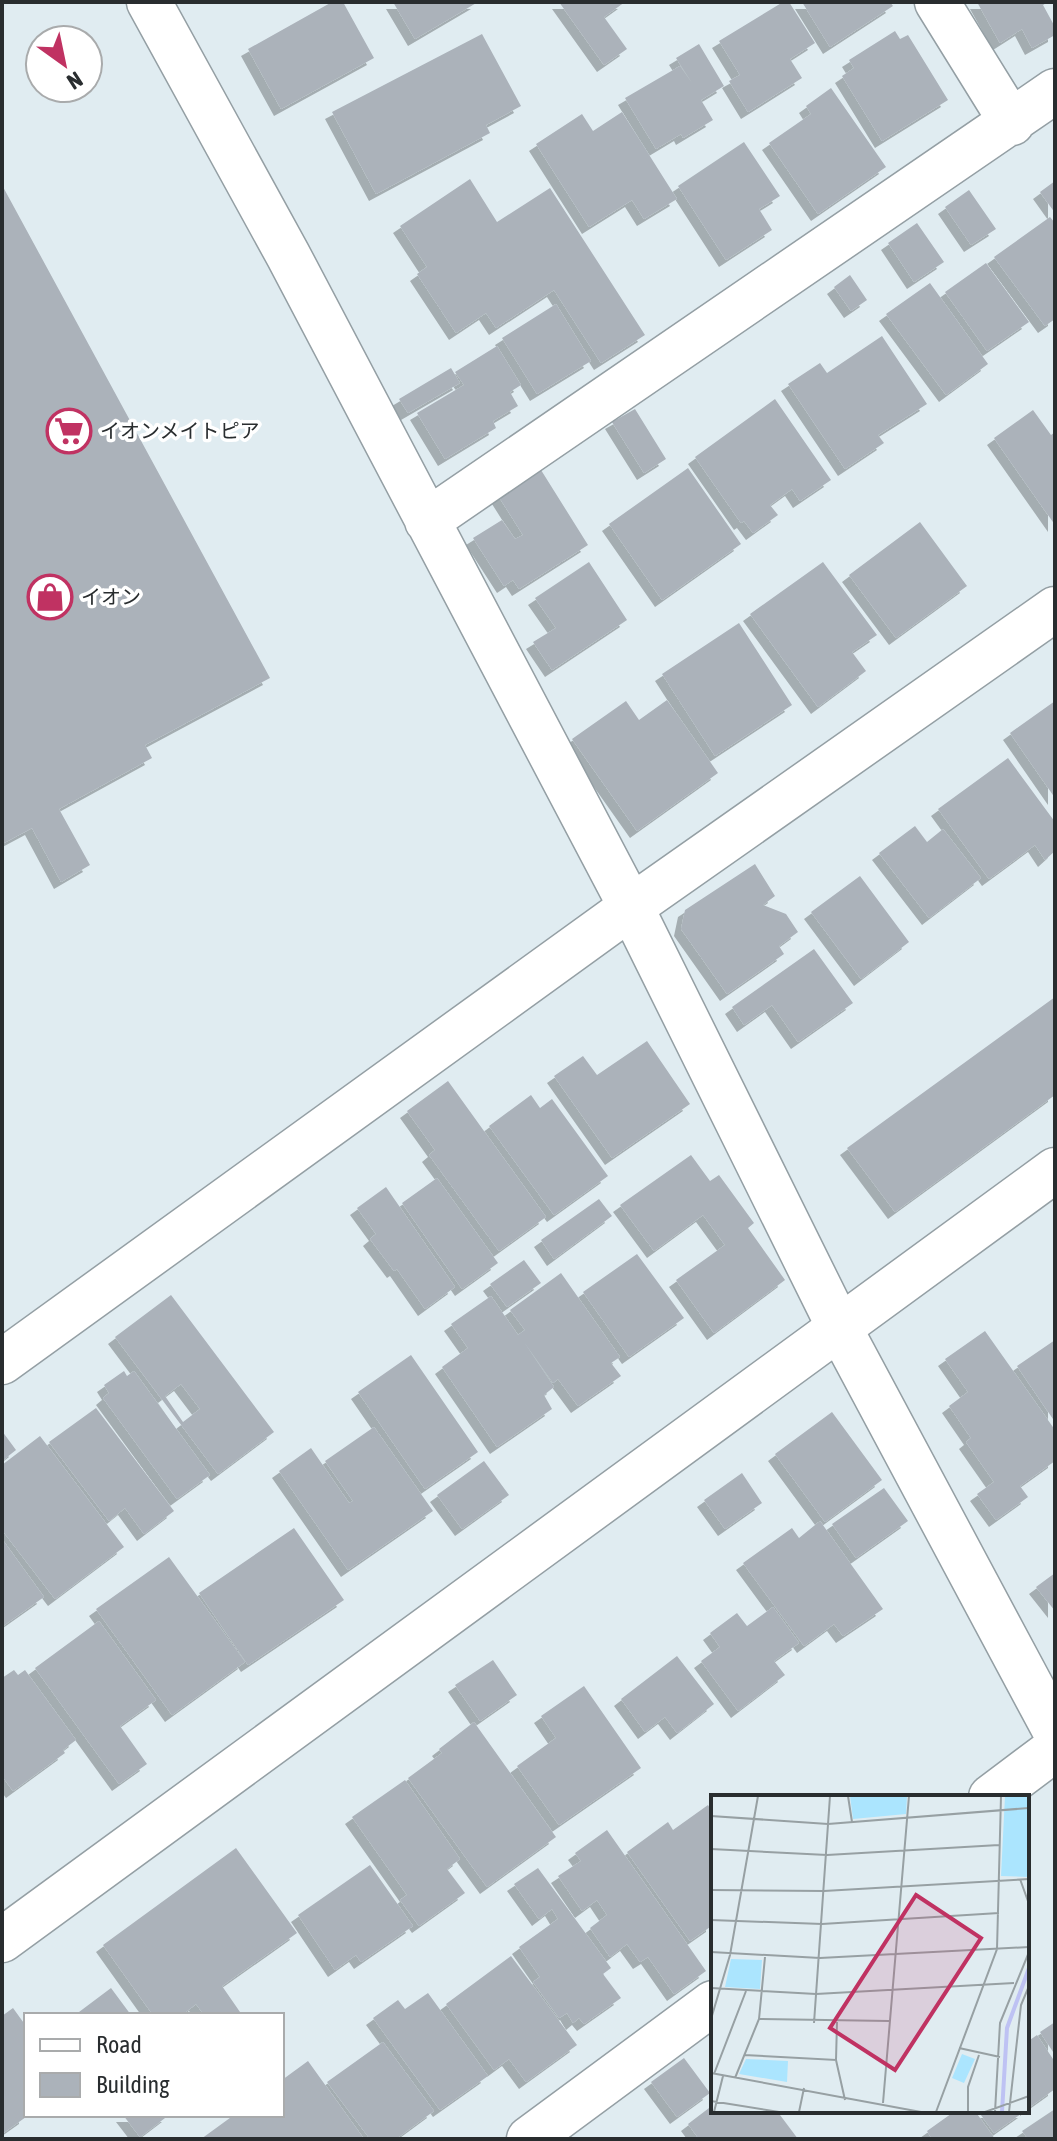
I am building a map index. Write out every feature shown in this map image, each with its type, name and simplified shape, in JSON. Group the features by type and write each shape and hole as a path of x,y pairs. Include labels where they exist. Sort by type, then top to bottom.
{"street":[{"path":"149,2 288,255 631,907 839,1327 1055,1731"},
{"path":"937,2 1012,123"},
{"path":"427,521 1055,91"},
{"path":"2,1362 631,907 1055,609"},
{"path":"2,1940 1055,1170"},
{"path":"994,1795 1055,1749"},
{"path":"529,2139 711,2004"}],"building":[{"path":"332,2 343,2 374,58 281,109 248,49"},
{"path":"393,2 478,2 415,39"},
{"path":"559,2 625,2 604,17 627,49 604,65"},
{"path":"783,2 789,2 815,43 790,59 802,78 748,112 729,81 740,75 719,41"},
{"path":"802,2 890,2 893,6 830,47"},
{"path":"977,2 1048,2 1043,5 1055,27 1055,35 1032,48 1022,29 1000,43"},
{"path":"895,31 900,39 908,35 948,100 882,141 842,76 854,68 849,60"},
{"path":"482,34 521,106 486,125 490,133 376,194 332,112"},
{"path":"699,44 724,86 701,100 713,120 683,138 681,134 656,149 625,98 680,66 692,83 676,58"},
{"path":"831,88 886,167 818,214 769,143 811,114 806,106"},
{"path":"622,112 677,199 644,219 632,200 589,227 536,144 582,114 593,131"},
{"path":"744,142 780,196 759,209 772,230 726,260 678,186"},
{"path":"470,179 497,222 550,188 645,335 601,363 554,290 496,328 486,313 456,333 417,274 427,267 400,226"},
{"path":"1055,181 1055,213 1040,192"},
{"name":"イオンメイトピア","path":"2,185 270,678 145,745 152,758 59,809 90,865 61,882 32,828 2,844"},
{"path":"969,190 996,229 971,245 945,207"},
{"path":"1050,217 1055,223 1055,319 1045,326 994,257"},
{"path":"917,223 944,262 914,282 888,243"},
{"path":"986,263 1029,322 987,351 945,292"},
{"path":"850,275 867,300 851,311 834,287"},
{"path":"930,283 988,364 946,395 886,314"},
{"path":"556,304 591,361 537,394 502,338"},
{"path":"882,336 927,404 878,435 884,443 845,469 788,384 820,363 827,373"},
{"path":"497,346 521,385 510,392 518,406 493,421 496,428 445,459 417,413 464,385 455,372"},
{"path":"451,368 460,383 408,413 399,399"},
{"path":"775,399 831,480 800,501 792,489 770,505 778,515 753,533 744,521 741,523 695,457"},
{"path":"635,409 666,459 644,473 612,422"},
{"path":"1033,410 1051,435 1055,432 1055,525 994,438"},
{"path":"688,468 741,544 662,600 609,524"},
{"path":"541,470 588,545 519,589 513,580 504,586 473,538 502,520 515,539 523,535 499,497"},
{"path":"920,522 967,586 896,638 849,575"},
{"path":"589,562 627,620 552,670 533,642 556,628 535,598"},
{"path":"823,562 877,635 852,652 866,671 818,707 750,614"},
{"path":"739,623 792,705 715,756 662,674"},
{"path":"667,700 718,773 637,831 572,739 626,701 639,720"},
{"path":"1055,701 1055,798 1010,733"},
{"path":"1008,758 1055,822 1055,851 1045,860 1035,845 989,879 938,809"},
{"path":"915,826 927,842 943,829 981,878 929,918 879,853"},
{"path":"755,864 775,896 763,905 786,914 798,932 779,946 784,954 727,994 681,929 685,910"},
{"path":"860,876 909,942 861,979 811,912"},
{"path":"814,949 853,1003 798,1042 772,1005 744,1025 732,1007"},
{"path":"1055,997 1055,1095 895,1212 847,1148"},
{"path":"647,1041 690,1104 612,1158 554,1076 583,1056 597,1075"},
{"path":"448,1081 546,1217 499,1251 429,1155 435,1150 407,1111"},
{"path":"531,1095 540,1108 552,1099 608,1176 554,1215 489,1126"},
{"path":"691,1155 710,1181 719,1175 754,1223 748,1228 785,1280 714,1333 676,1280 725,1245 703,1215 654,1251 620,1205"},
{"path":"437,1178 498,1263 462,1289 402,1203"},
{"path":"386,1187 455,1287 425,1309 397,1269 394,1271 370,1239 376,1234 357,1208"},
{"path":"599,1199 612,1216 554,1259 541,1240"},
{"path":"637,1254 684,1318 629,1357 583,1292"},
{"path":"524,1260 541,1283 507,1307 490,1284"},
{"path":"561,1273 620,1357 611,1363 621,1376 578,1406 558,1379 553,1383 524,1342 554,1387 544,1395 552,1409 497,1447 442,1367 468,1348 451,1324 491,1296 518,1335 525,1330 510,1310"},
{"path":"171,1295 274,1432 218,1474 115,1337","holes":["181,1384 200,1409 183,1422 165,1396"]},
{"path":"985,1331 1055,1430 1055,1461 1020,1486 1028,1497 996,1520 977,1494 994,1482 966,1442 971,1438 949,1406 968,1392 945,1359"},
{"path":"1055,1340 1055,1422 1017,1366"},
{"path":"411,1355 478,1452 425,1489 358,1392"},
{"path":"124,1371 127,1376 134,1371 210,1475 177,1499 103,1398 109,1393 104,1385"},
{"path":"96,1408 174,1511 144,1534 125,1508 109,1521 49,1442"},
{"path":"832,1412 882,1480 825,1522 775,1454"},
{"path":"374,1427 433,1511 348,1570 279,1471 311,1448 349,1503 353,1501 325,1461"},
{"path":"2,1431 16,1450 2,1461"},
{"path":"40,1436 124,1547 55,1599 2,1530 2,1465"},
{"path":"484,1461 509,1495 462,1529 437,1495"},
{"path":"742,1473 762,1503 725,1529 704,1500"},
{"path":"884,1488 908,1521 856,1558 832,1524"},
{"path":"820,1521 883,1609 843,1636 834,1624 804,1646 743,1563 792,1528 799,1538"},
{"path":"294,1528 344,1600 248,1665 199,1593"},
{"path":"2,1539 44,1597 3,1626 2,1625"},
{"path":"169,1557 245,1662 172,1715 96,1609"},
{"path":"1055,1573 1055,1611 1036,1587"},
{"path":"773,1607 799,1643 774,1661 785,1675 738,1711 701,1661 720,1647 710,1633 737,1613 747,1626"},
{"path":"99,1621 156,1700 120,1726 147,1764 119,1784 35,1668"},
{"path":"677,1656 714,1704 677,1733 665,1717 645,1732 621,1699"},
{"path":"493,1660 517,1695 480,1721 455,1685"},
{"path":"14,1670 18,1675 25,1670 76,1740 63,1750 65,1753 13,1791 2,1776 2,1678"},
{"path":"584,1686 641,1768 559,1825 517,1766 556,1738 541,1716"},
{"path":"474,1722 556,1837 487,1887 408,1778 442,1753 439,1749"},
{"path":"405,1780 460,1859 447,1869 465,1893 419,1926 400,1900 407,1895 352,1817"},
{"path":"708,1805 711,1810 711,1926 690,1941 627,1852 668,1822 673,1830"},
{"path":"607,1830 706,1971 674,1994 648,1957 640,1962 627,1944 610,1957 590,1928 607,1915 597,1900 582,1911 558,1876 581,1861 575,1853"},
{"path":"236,1848 297,1933 222,1986 239,2013 203,2013 196,2004 185,2013 152,2013 103,1945"},
{"path":"370,1865 413,1926 361,1962 356,1955 335,1970 298,1915"},
{"path":"538,1868 611,1968 603,1974 621,1998 584,2024 579,2018 573,2023 567,2013 559,2018 533,1982 540,1977 519,1947 558,1919 552,1909 539,1919 514,1884"},
{"path":"511,1956 577,2045 526,2082 509,2059 494,2070 446,2004"},
{"path":"111,1988 130,2013 78,2013"},
{"path":"428,1993 488,2076 440,2110 373,2018 398,2000 405,2009"},
{"path":"13,2008 24,2023 26,2117 2,2134 2,2016"},
{"path":"1055,2022 1055,2055 1040,2032"},
{"path":"1037,2035 1055,2062 1055,2089 1029,2108 1029,2041"},
{"path":"383,2042 434,2111 396,2139 370,2139 327,2082"},
{"path":"684,2058 710,2093 677,2117 651,2082"},
{"path":"308,2061 364,2139 201,2139 231,2117 284,2117 284,2079"},
{"path":"711,2107 711,2113 778,2113 798,2139 699,2139 688,2124"},
{"path":"1055,2109 1055,2139 1028,2139 1022,2131"},
{"path":"952,2113 976,2113 995,2139 932,2139 927,2131"},
{"path":"979,2113 1022,2113 994,2133"},
{"path":"125,2117 166,2117 140,2137"}],"place":[{"name":"イオンメイトピア","path":"69,431"},
{"name":"イオン","path":"50,597"}]}
